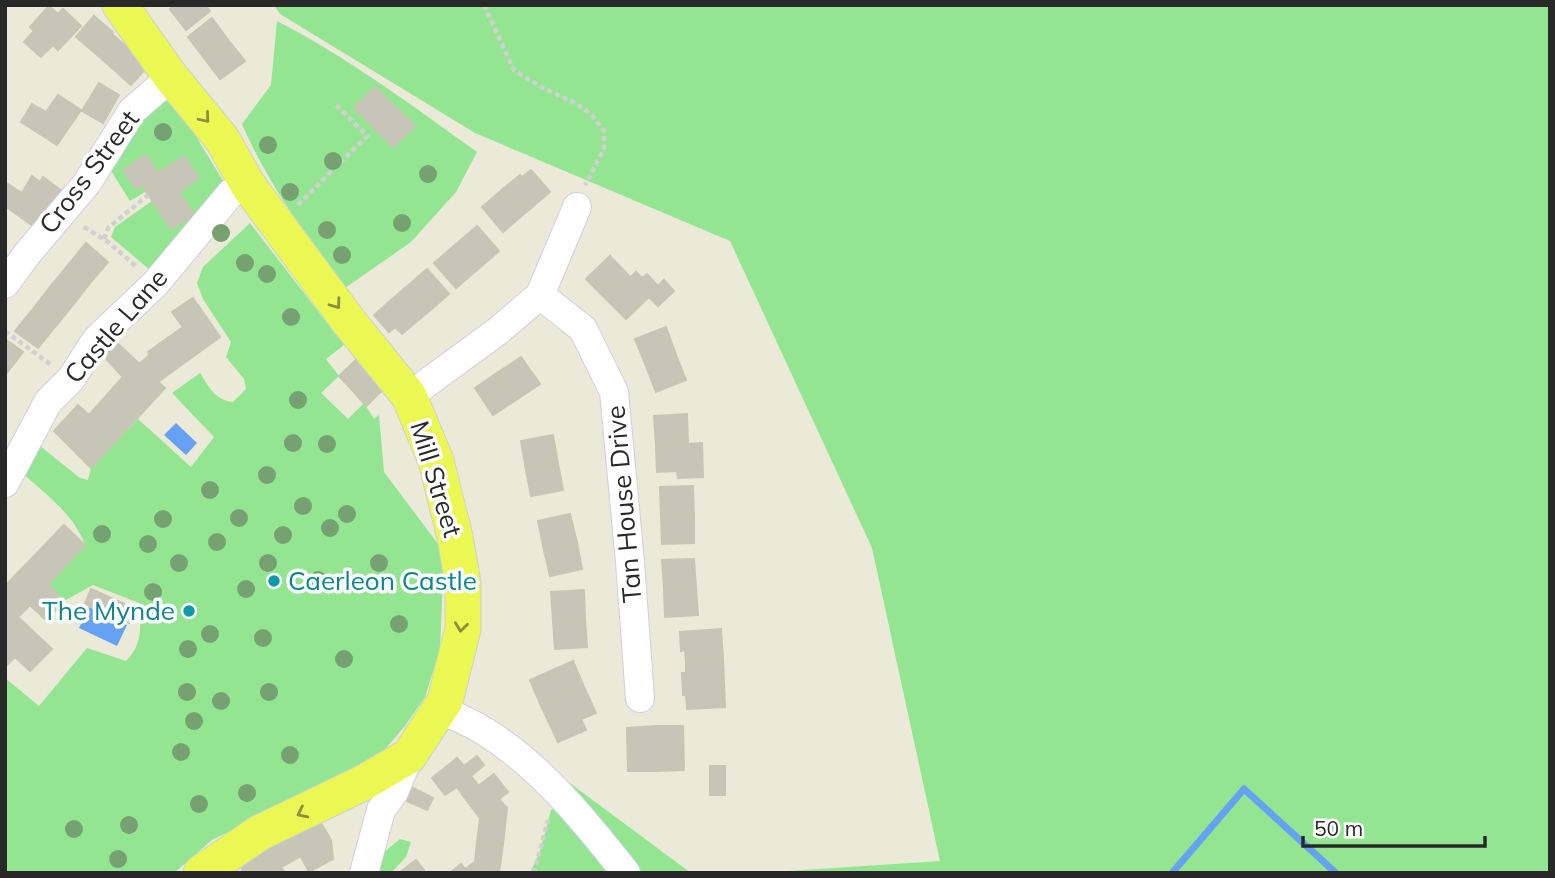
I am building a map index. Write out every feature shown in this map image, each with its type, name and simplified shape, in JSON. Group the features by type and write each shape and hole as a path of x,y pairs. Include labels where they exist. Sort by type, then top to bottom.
{"main road":[{"name":"Mill Street","path":"120,5 171,77 222,139 248,185 349,323 409,396 436,461 455,537 463,583 463,629 445,701 409,756 363,783 259,833 201,873"}],"street":[{"name":"Cross Street","path":"5,284 16,249 57,218 87,183 132,111 171,77"},
{"name":"Castle Lane","path":"5,484 48,402 71,379 96,340 155,284 231,193 248,185"},
{"path":"409,396 499,331 540,295 576,207"},
{"name":"Tan House Drive","path":"540,295 583,329 614,392 640,698"},
{"path":"439,709 483,730 524,760 554,788 626,873"},
{"path":"364,873 381,810 394,792 409,756"}],"path":[{"path":"484,5 514,70 541,87 575,103 591,114 604,131 604,149 576,207"},
{"path":"277,225 367,136 336,105"},
{"path":"104,239 108,228 148,195"},
{"path":"57,218 76,222 104,239 155,284"},
{"path":"5,331 71,379"},
{"path":"534,873 550,812 540,775"}],"green space":[{"path":"274,5 1550,5 1550,873 759,873 940,861 872,548 730,241 475,133 280,14"},
{"path":"277,21 354,66 477,152 456,192 411,242 345,288 276,189 242,124 271,85"},
{"path":"172,97 228,189 150,270 111,237 115,227 152,201 145,192 130,201 108,166 136,118"},
{"path":"250,223 344,345 326,359 339,376 321,393 348,419 364,403 374,419 379,415 384,472 444,552 440,649 425,697 381,754 339,779 212,840 174,873 5,873 5,678 39,706 87,648 126,661 138,641 140,627 139,603 93,585 64,601 48,584 85,545 80,533 65,513 18,469 35,442 80,478 88,480 91,468 138,419 191,467 214,437 172,393 200,373 213,392 227,401 233,402 246,389 244,379 226,357 231,342 203,299 197,283 203,267"},
{"path":"567,781 691,873 530,873 540,851 551,810 567,803"},
{"path":"400,839 411,842 406,857 391,873 377,873 384,852"}],"water":[{"path":"176,423 197,443 186,455 164,435"},
{"path":"89,607 127,625 117,646 79,628"}],"building":[{"path":"174,5 205,5 210,11 186,30 170,9"},
{"path":"49,6 58,14 63,9 81,26 58,50 53,45 41,57 24,42 34,31 30,27"},
{"path":"94,16 113,32 95,53 76,37"},
{"path":"212,18 228,40 204,58 188,37"},
{"path":"112,34 148,66 131,85 95,53"},
{"path":"228,40 245,61 220,79 204,58"},
{"path":"99,83 119,95 103,123 82,111"},
{"path":"375,87 415,126 393,147 354,108"},
{"path":"58,95 81,110 57,145 21,122 32,104 46,112"},
{"path":"146,155 158,173 184,156 199,178 179,192 194,214 171,229 142,185 136,189 123,170"},
{"path":"531,170 550,192 524,214 503,189"},
{"path":"32,176 40,182 43,177 63,192 49,211 22,193"},
{"path":"8,184 49,211 33,226 5,206 5,187"},
{"path":"503,189 524,214 503,232 482,207"},
{"path":"477,226 499,251 477,270 455,245"},
{"path":"86,243 108,262 90,283 68,265"},
{"path":"455,245 477,270 456,288 434,263"},
{"path":"610,256 631,278 607,300 586,279"},
{"path":"68,265 90,283 73,305 50,287"},
{"path":"427,269 449,294 427,313 405,288"},
{"path":"636,272 642,278 647,274 658,286 664,280 674,291 658,306 649,297 626,319 607,300"},
{"path":"50,287 73,305 55,327 33,309"},
{"path":"405,288 427,313 402,334 395,327 389,332 374,315"},
{"path":"193,298 220,337 158,382 139,364 150,355 148,352 183,327 172,312"},
{"path":"33,309 55,327 38,348 15,331"},
{"path":"666,327 676,355 646,366 635,339"},
{"path":"5,339 23,352 6,374 5,374"},
{"path":"113,339 165,388 91,468 54,431 78,405 89,415 123,377 107,360 105,347"},
{"path":"676,355 686,380 656,392 646,366"},
{"path":"359,357 373,372 353,391 339,376"},
{"path":"521,357 540,384 516,400 497,373"},
{"path":"373,372 386,387 366,406 353,391"},
{"path":"497,373 516,400 493,415 475,388"},
{"path":"687,414 688,444 656,446 654,416"},
{"path":"553,435 558,464 526,470 521,441"},
{"path":"702,443 703,477 678,478 677,471 657,472 656,446"},
{"path":"558,464 563,490 531,496 526,470"},
{"path":"693,486 694,515 661,516 660,487"},
{"path":"570,514 577,543 544,550 538,521"},
{"path":"694,515 694,543 662,544 661,516"},
{"path":"64,525 85,545 48,584 64,601 46,620 30,605 18,617 52,649 30,671 15,657 5,667 5,586"},
{"path":"577,543 582,569 550,576 544,550"},
{"path":"694,559 696,587 664,589 662,560"},
{"path":"696,587 698,615 665,617 664,589"},
{"path":"91,589 136,609 129,623 85,604"},
{"path":"584,590 585,619 553,621 551,592"},
{"path":"585,619 587,647 555,649 553,621"},
{"path":"721,629 723,659 686,661 685,650 681,651 680,632"},
{"path":"723,659 725,707 687,709 682,673 686,673 686,661"},
{"path":"573,661 584,687 541,706 530,680"},
{"path":"584,687 596,713 581,719 586,730 558,742 541,706"},
{"path":"656,726 657,771 628,771 627,728"},
{"path":"656,726 683,726 684,770 657,771"},
{"path":"477,756 484,765 471,776 479,786 464,797 457,787 445,795 432,778 457,758 464,766"},
{"path":"710,766 725,766 725,795 710,795"},
{"path":"494,774 508,792 499,799 507,808 480,818 464,797"},
{"path":"413,788 433,798 427,810 407,801"},
{"path":"507,808 503,844 477,842 480,818"},
{"path":"321,823 331,840 333,859 309,872 291,838"},
{"path":"291,838 301,856 281,867 272,848"},
{"path":"477,842 503,844 499,873 492,873 475,862"},
{"path":"272,848 283,873 265,873 256,857"},
{"path":"256,857 265,873 244,873 240,865"},
{"path":"416,860 424,870 421,873 399,873"},
{"path":"475,862 492,873 450,873 461,864 465,869"}],"waterway":[{"path":"1172,873 1244,789 1336,873"}],"place":[{"name":"Caerleon Castle","path":"274,581"},
{"name":"The Mynde","path":"189,611"}]}
